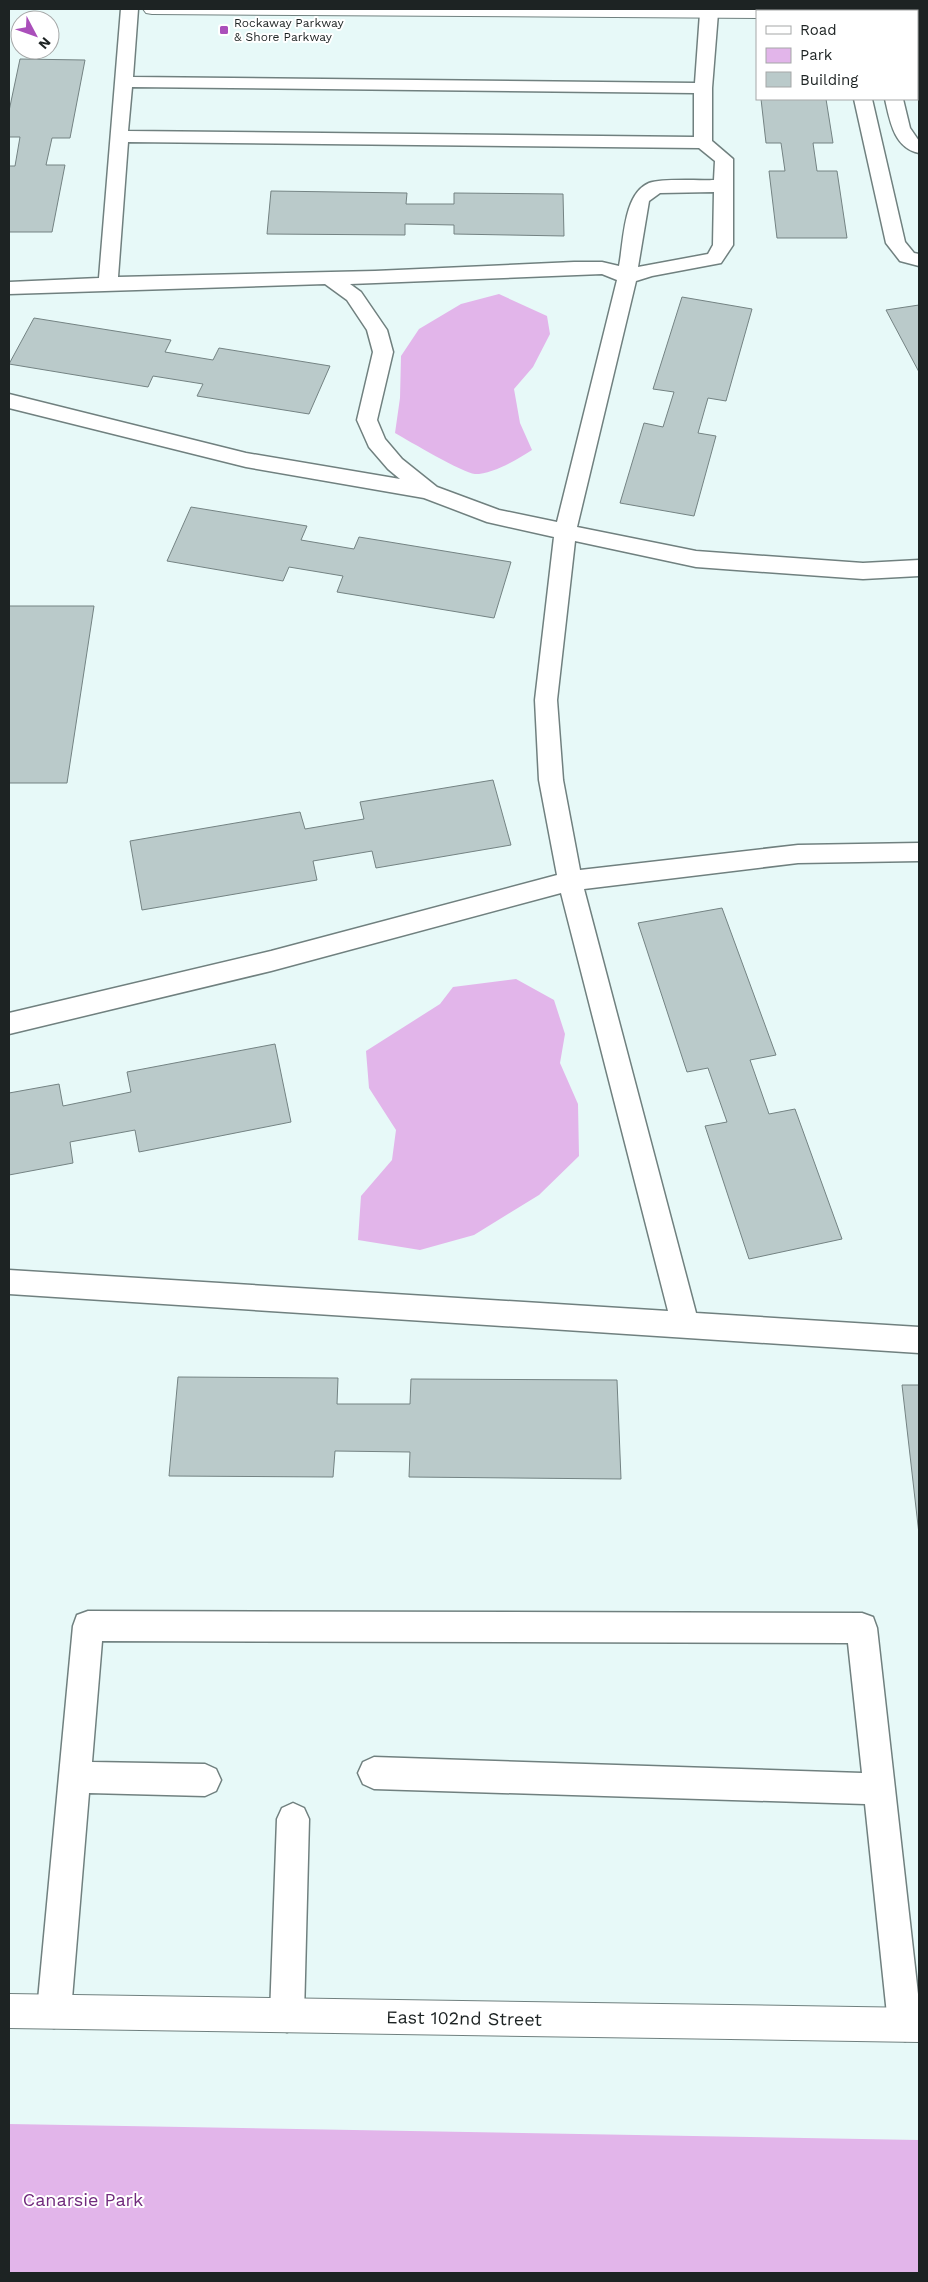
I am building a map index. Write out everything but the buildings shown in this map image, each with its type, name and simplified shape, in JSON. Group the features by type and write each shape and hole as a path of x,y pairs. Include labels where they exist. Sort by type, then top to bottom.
{"main road":[{"path":"152,9 756,13"},
{"name":"East 102nd Street","path":"9,2011 912,2024"}],"lane":[{"path":"108,282 129,9"},
{"path":"703,143 703,88 709,13"},
{"path":"123,82 703,88"},
{"path":"862,100 896,243 907,257 919,260"},
{"path":"894,100 903,133 910,145 919,148"},
{"path":"9,288 108,282 329,278 520,269 602,268 614,270 627,277 649,270 714,259 723,245 724,159 703,143 119,136"},
{"path":"685,1325 570,881 552,780 546,700 565,533 627,277 640,200 646,193 656,187 724,186"},
{"path":"329,278 354,296 379,337 383,352 366,420 376,442 395,464 430,492"},
{"path":"9,401 246,460 430,492 495,517 696,559 863,571 919,568"},
{"path":"9,1024 271,960 570,881 798,854 919,852"},
{"path":"9,1282 919,1340"},
{"path":"54,2011 88,1626 862,1628 880,1789 912,2024"},
{"path":"374,1773 880,1789"},
{"path":"75,1777 205,1780"},
{"path":"287,2015 293,1819"}],"green space":[{"path":"499,294 547,316 550,334 533,367 514,389 520,423 532,450 513,462 490,472 475,474 448,463 395,433 400,398 401,356 419,329 461,304"},
{"path":"516,979 554,1000 565,1034 560,1063 578,1104 579,1156 539,1195 474,1235 420,1250 358,1240 361,1196 392,1160 396,1130 369,1088 366,1051 440,1004 453,987"},
{"name":"Canarsie Park","path":"9,2124 919,2140 919,2273 9,2273"}],"place":[{"name":"Rockaway Parkway & Shore Parkway","path":"224,30"}]}
